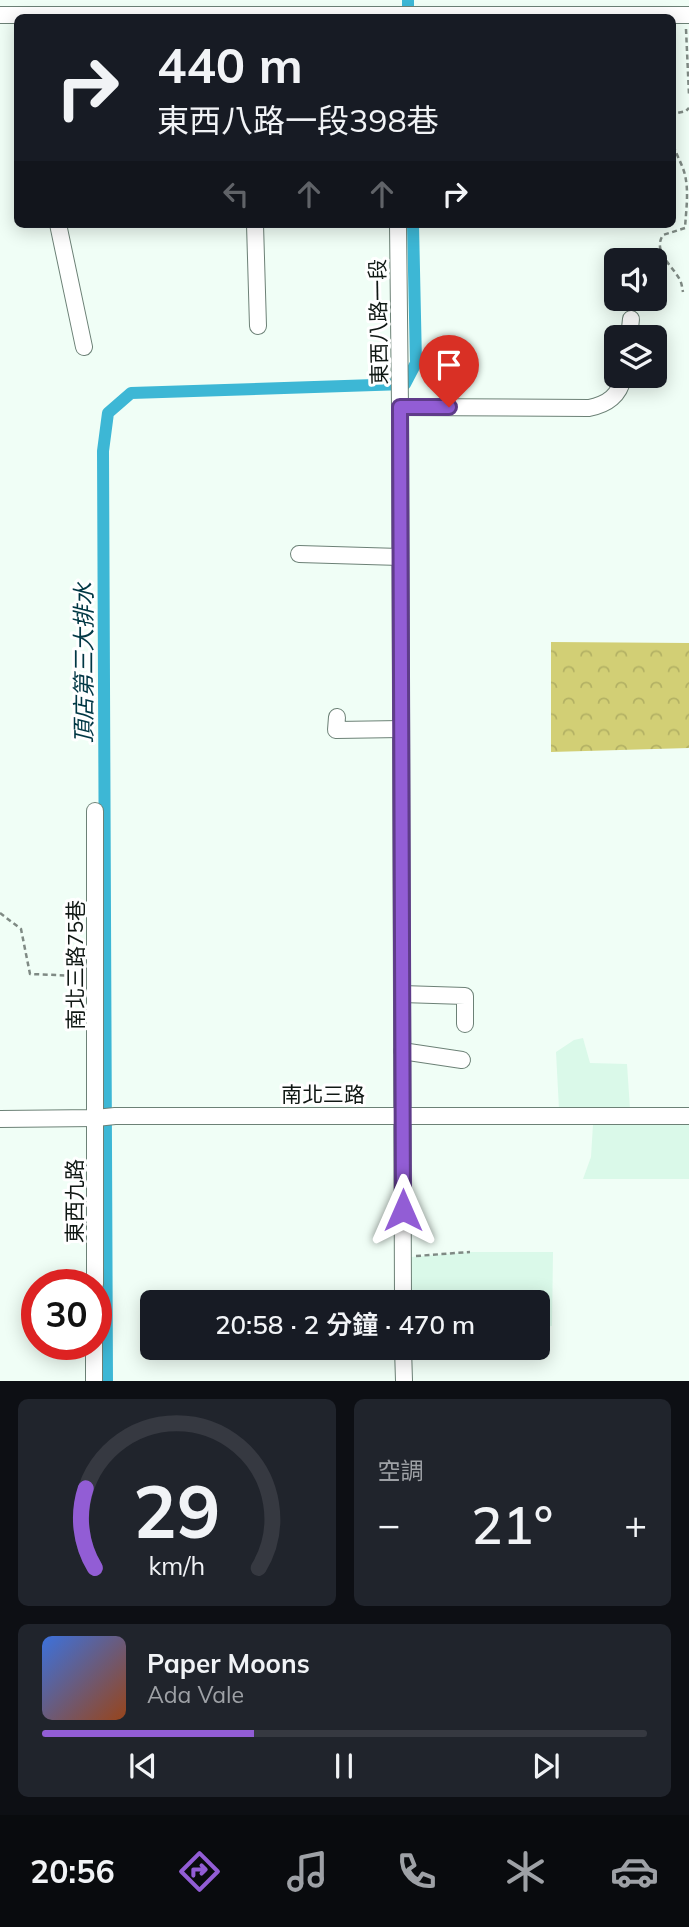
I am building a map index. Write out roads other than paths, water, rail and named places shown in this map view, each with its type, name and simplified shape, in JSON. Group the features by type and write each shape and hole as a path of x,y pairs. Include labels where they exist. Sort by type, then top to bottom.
{"street":[{"path":"26,14 104,11 398,10 629,14"},
{"path":"59,228 84,347"},
{"path":"255,228 258,326"},
{"name":"東西八路一段","path":"398,228 403,1290"},
{"path":"630,325 631,318"},
{"path":"400,407 589,408 603,405 612,399 619,388"},
{"path":"299,554 400,557"},
{"path":"337,717 336,730 401,729"},
{"name":"南北三路75巷","path":"95,811 96,1118"},
{"path":"402,994 465,996 466,1024"},
{"path":"402,1051 462,1060"},
{"name":"南北三路","path":"0,1119 115,1116 689,1116"},
{"name":"東西九路","path":"95,1269 96,1118"},
{"path":"94,1360 94,1381"},
{"path":"403,1360 404,1381"}],"waterway":[{"name":"頂店第三大排水","path":"408,0 408,14"},
{"name":"頂店第三大排水","path":"107,1381 103,451 108,413 131,393 405,384 416,363 413,228"}]}
